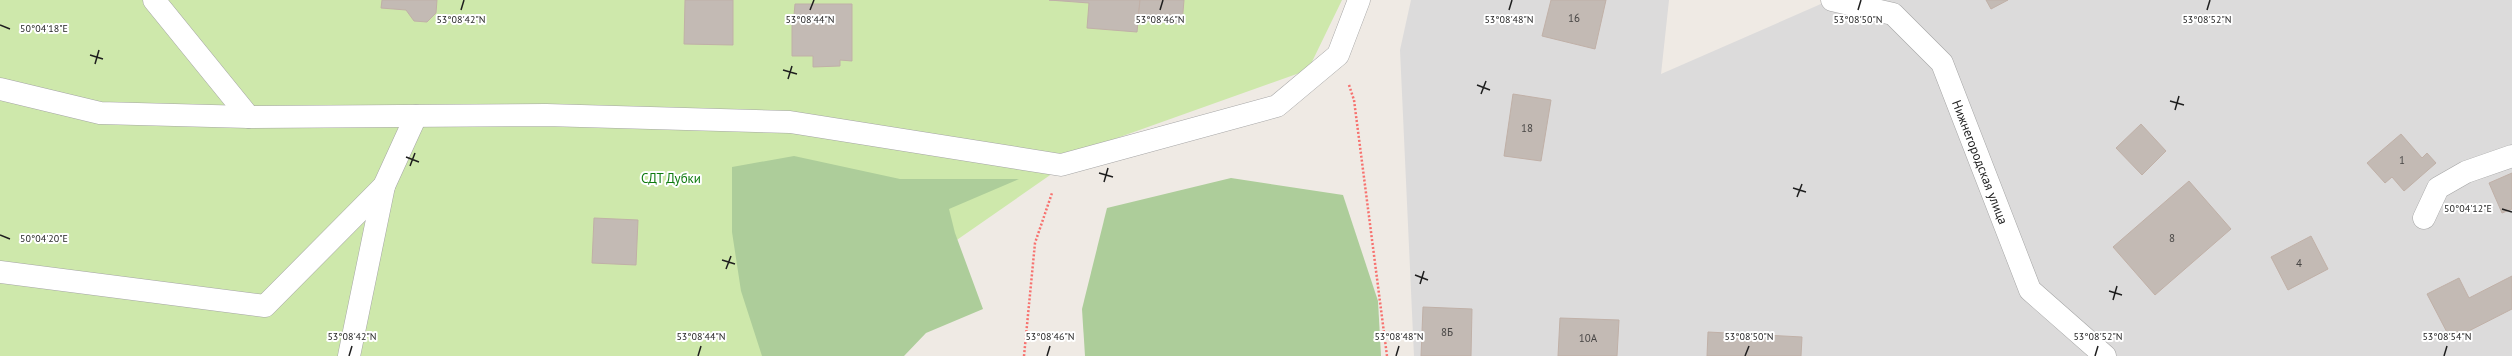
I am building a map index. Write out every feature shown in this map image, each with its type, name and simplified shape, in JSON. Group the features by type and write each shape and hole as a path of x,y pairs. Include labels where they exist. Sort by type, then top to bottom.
{"street":[{"path":"154,0 249,117"},
{"path":"0,89 100,113 249,117 546,115 790,122 1062,164 1277,106 1338,55 1359,0"},
{"name":"Нижнегородская улица","path":"1832,0 1893,14 1942,63 2030,290 2105,356"},
{"path":"349,356 384,186 416,116"},
{"path":"2424,218 2438,188 2466,172 2512,156"},
{"path":"0,272 265,306 384,186"}],"path":[{"path":"1338,55 1354,100 1387,356"},
{"path":"1024,356 1035,243 1062,164"}],"shaded area":[{"path":"1411,0 1669,0 1661,74 1830,0 2512,0 2512,356 1414,356 1400,50"}],"green space":[{"name":"СДТ Дубки","path":"0,0 1342,0 1308,70 1089,148 790,356 0,356"},
{"path":"794,156 900,179 1019,179 949,209 955,233 983,309 926,333 904,356 762,356 741,291 732,232 732,167"},
{"path":"1231,178 1343,195 1378,301 1381,356 1085,356 1082,309 1107,208"}],"building":[{"path":"382,0 437,0 436,13 427,22 414,21 406,10 381,8"},
{"path":"685,0 733,0 733,45 684,44"},
{"path":"1049,0 1140,0 1137,32 1087,28 1089,3"},
{"path":"1140,0 1184,0 1182,24 1138,20"},
{"path":"1551,0 1606,0 1595,49 1542,36"},
{"path":"1986,0 2008,0 1991,9"},
{"path":"795,4 852,4 852,61 840,60 840,66 813,67 813,56 792,56 792,15 794,15"},
{"path":"1513,94 1551,100 1541,161 1504,156"},
{"path":"2141,124 2166,151 2142,175 2116,148"},
{"path":"2401,134 2422,158 2427,153 2436,163 2404,191 2392,177 2385,183 2367,163"},
{"path":"2512,173 2512,209 2502,213 2489,183"},
{"path":"2189,181 2231,229 2155,295 2113,247"},
{"path":"594,218 638,220 636,265 592,263"},
{"path":"2311,236 2328,269 2288,290 2271,257"},
{"path":"2512,276 2512,309 2451,340 2427,294 2459,278 2469,298"},
{"path":"1423,307 1472,309 1471,356 1421,356"},
{"path":"1560,318 1619,320 1617,356 1558,356"},
{"path":"1708,332 1802,337 1801,356 1707,356"}]}
